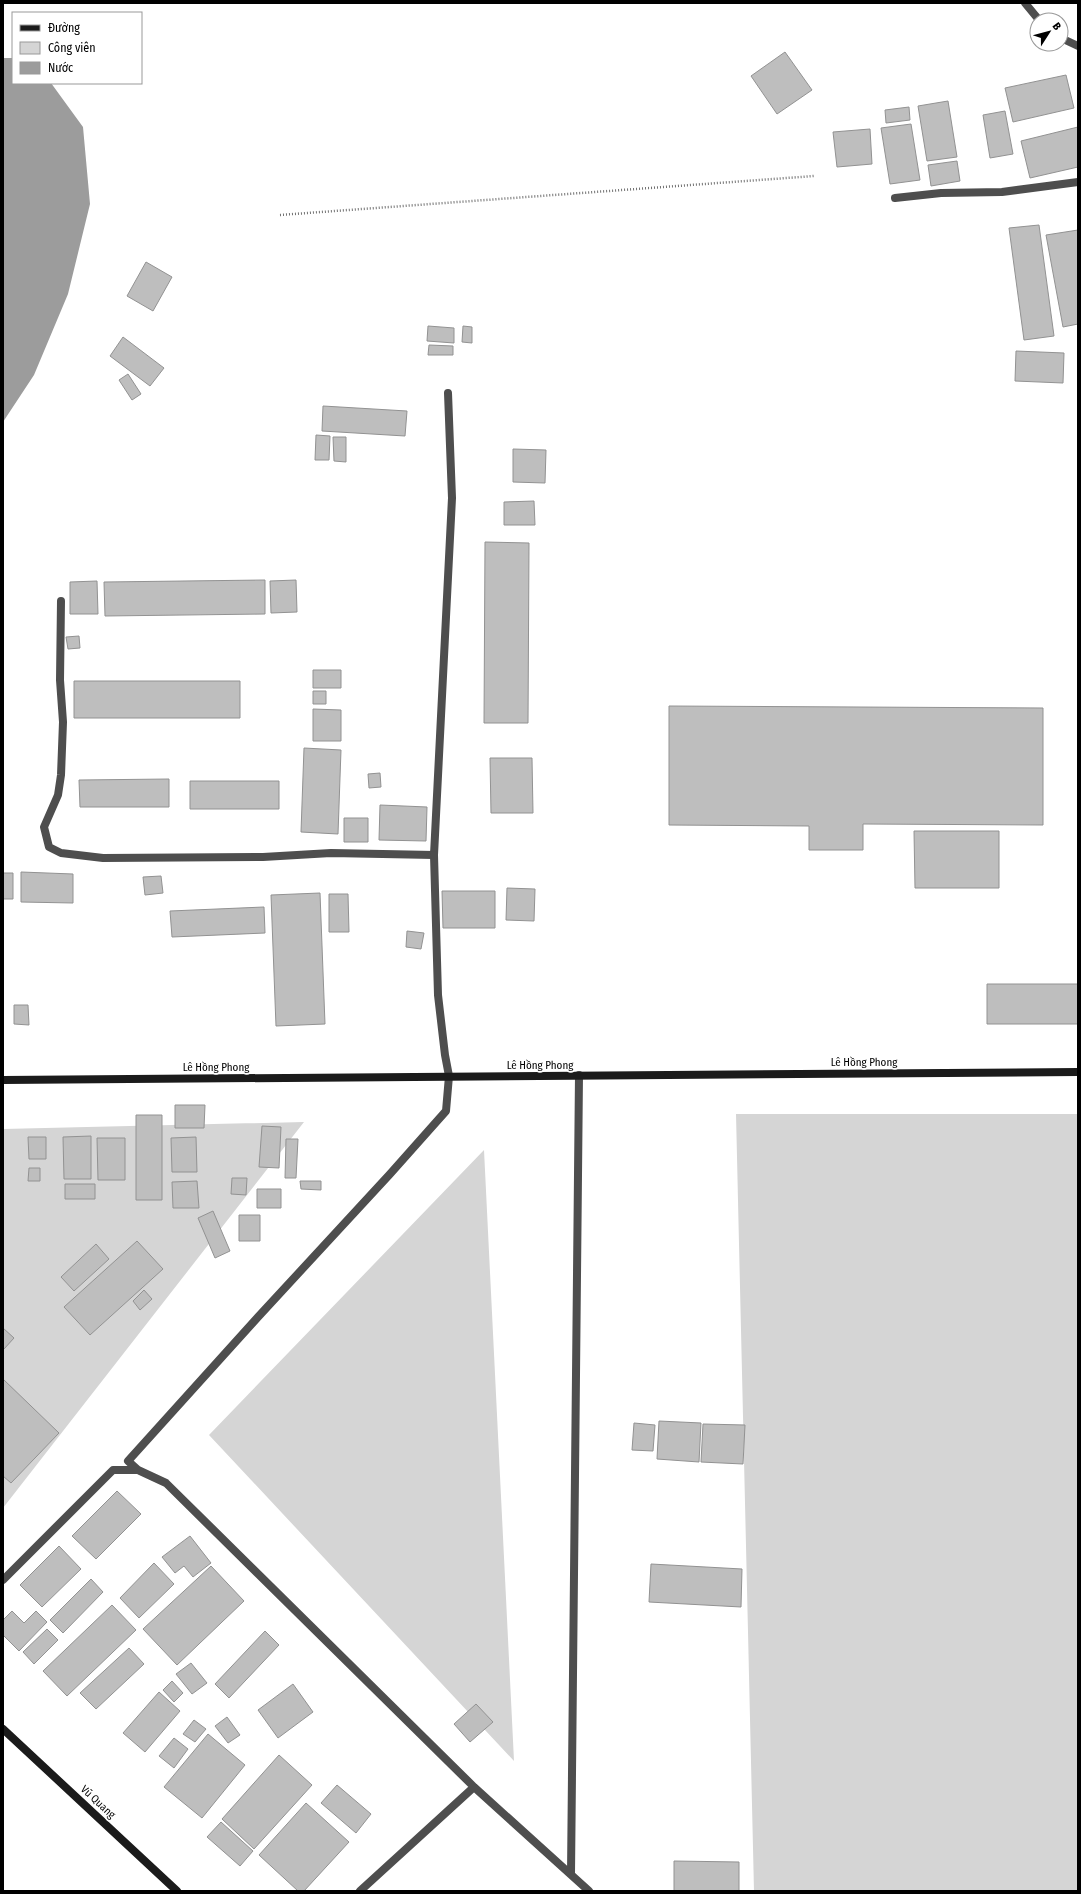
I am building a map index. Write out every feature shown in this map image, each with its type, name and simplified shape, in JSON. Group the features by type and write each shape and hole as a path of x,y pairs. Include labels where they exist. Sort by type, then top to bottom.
{"street":[{"path":"1025,3 1032,12"},
{"path":"895,198 942,194 1002,192 1078,182"},
{"path":"448,393 452,498 434,855 438,995 445,1055 450,1076 446,1111 128,1461 138,1470 166,1483 474,1786 589,1891"},
{"path":"61,601 60,680 63,722 61,775 58,795 44,827 49,847 60,853 103,858 263,856 331,853 434,855"},
{"name":"Lê Hồng Phong","path":"3,1080 1078,1072"},
{"path":"571,1874 579,1075"},
{"path":"3,1580 113,1470 138,1470"},
{"name":"Vũ Quang","path":"3,1729 177,1891"},
{"path":"360,1891 474,1786"}],"path":[{"path":"280,216 814,176"}],"green space":[{"path":"736,1114 1078,1114 1078,1891 754,1891"},
{"path":"304,1122 3,1508 3,1129"},
{"path":"484,1150 514,1761 209,1435"}],"water":[{"path":"3,58 12,58 12,84 52,84 83,127 90,204 68,294 34,375 3,422"}],"building":[{"path":"785,52 812,90 777,114 751,76"},
{"path":"1066,75 1074,108 1013,122 1005,88"},
{"path":"948,101 957,157 927,161 918,106"},
{"path":"909,107 910,120 886,123 885,110"},
{"path":"1005,111 1013,154 990,158 983,115"},
{"path":"911,124 920,180 890,184 881,128"},
{"path":"1078,127 1078,167 1030,178 1021,141"},
{"path":"870,129 872,164 837,167 833,132"},
{"path":"957,161 960,181 931,186 928,165"},
{"path":"1039,225 1054,336 1024,340 1009,228"},
{"path":"1078,230 1078,324 1063,327 1046,235"},
{"path":"146,262 172,277 153,311 127,296"},
{"path":"428,326 454,328 454,343 427,341"},
{"path":"463,326 472,327 472,343 462,342"},
{"path":"123,337 164,368 150,386 110,356"},
{"path":"429,345 453,346 453,355 428,355"},
{"path":"1016,351 1064,353 1063,383 1015,381"},
{"path":"128,374 141,394 132,400 119,380"},
{"path":"323,406 407,411 405,436 322,431"},
{"path":"316,435 330,436 329,460 315,460"},
{"path":"333,437 346,437 346,462 334,461"},
{"path":"513,449 546,450 545,483 513,482"},
{"path":"534,501 535,525 504,525 504,502"},
{"path":"485,542 529,543 528,723 484,723"},
{"path":"265,580 265,614 105,616 104,582"},
{"path":"296,580 297,612 271,613 270,581"},
{"path":"97,581 98,614 70,614 70,582"},
{"path":"79,636 80,648 68,649 66,637"},
{"path":"313,670 341,670 341,688 313,688"},
{"path":"74,681 240,681 240,718 74,718"},
{"path":"313,691 326,691 326,704 313,704"},
{"path":"669,706 1043,708 1043,825 863,824 863,850 809,850 809,826 669,825"},
{"path":"313,709 341,710 341,741 313,741"},
{"path":"304,748 341,750 338,834 301,832"},
{"path":"490,758 532,758 533,813 491,813"},
{"path":"380,773 381,787 369,788 368,774"},
{"path":"169,779 169,807 80,807 79,780"},
{"path":"190,781 279,781 279,809 190,809"},
{"path":"380,805 427,807 426,841 379,840"},
{"path":"344,818 368,818 368,842 344,842"},
{"path":"914,831 999,831 999,888 915,888"},
{"path":"21,872 73,874 73,903 21,902"},
{"path":"3,873 13,873 13,899 3,899"},
{"path":"161,876 163,893 145,895 143,877"},
{"path":"507,888 535,889 534,921 506,920"},
{"path":"442,891 495,891 495,928 443,928"},
{"path":"320,893 325,1024 276,1026 271,895"},
{"path":"329,894 348,894 349,932 329,932"},
{"path":"264,907 265,933 172,937 170,911"},
{"path":"407,931 424,933 421,949 406,947"},
{"path":"987,984 1078,984 1078,1024 987,1024"},
{"path":"14,1005 28,1005 29,1025 14,1024"},
{"path":"175,1105 205,1105 204,1128 175,1128"},
{"path":"136,1115 162,1115 162,1200 136,1200"},
{"path":"262,1126 281,1127 279,1168 259,1167"},
{"path":"91,1136 91,1179 64,1179 63,1137"},
{"path":"28,1137 46,1137 46,1159 29,1159"},
{"path":"196,1137 197,1172 172,1172 171,1138"},
{"path":"97,1138 125,1138 125,1180 98,1180"},
{"path":"286,1139 298,1139 296,1178 285,1178"},
{"path":"29,1168 40,1168 40,1181 28,1181"},
{"path":"232,1178 247,1178 246,1195 231,1194"},
{"path":"197,1181 199,1208 173,1208 172,1182"},
{"path":"300,1181 321,1181 321,1190 301,1189"},
{"path":"65,1184 95,1184 95,1199 65,1199"},
{"path":"257,1189 281,1189 281,1208 257,1208"},
{"path":"213,1211 230,1251 215,1258 198,1218"},
{"path":"239,1215 260,1215 260,1241 239,1241"},
{"path":"137,1241 163,1269 90,1335 64,1307"},
{"path":"96,1244 109,1259 74,1291 61,1277"},
{"path":"144,1290 152,1299 140,1310 133,1301"},
{"path":"3,1328 14,1338 4,1349 3,1348"},
{"path":"3,1379 59,1433 11,1483 3,1476"},
{"path":"659,1421 701,1423 699,1462 657,1459"},
{"path":"634,1423 655,1425 653,1451 632,1450"},
{"path":"703,1424 745,1425 743,1464 701,1462"},
{"path":"117,1491 141,1514 96,1559 72,1536"},
{"path":"190,1536 211,1563 193,1577 184,1566 175,1573 162,1557"},
{"path":"59,1546 81,1569 42,1607 20,1585"},
{"path":"154,1563 174,1584 139,1618 120,1598"},
{"path":"651,1564 742,1569 741,1607 649,1602"},
{"path":"211,1566 244,1601 177,1665 143,1629"},
{"path":"91,1579 103,1592 63,1633 50,1620"},
{"path":"112,1605 136,1630 67,1696 43,1671"},
{"path":"12,1611 24,1623 36,1611 47,1622 19,1651 3,1635 3,1620"},
{"path":"47,1629 58,1640 34,1664 23,1652"},
{"path":"265,1631 279,1645 229,1698 215,1684"},
{"path":"129,1648 144,1664 96,1709 80,1693"},
{"path":"191,1663 207,1683 192,1694 176,1674"},
{"path":"172,1681 183,1693 174,1702 163,1690"},
{"path":"293,1684 313,1712 278,1738 258,1710"},
{"path":"159,1692 180,1711 145,1752 123,1733"},
{"path":"476,1704 493,1722 470,1742 454,1724"},
{"path":"227,1717 240,1735 228,1743 215,1726"},
{"path":"194,1720 206,1729 195,1742 183,1734"},
{"path":"208,1734 245,1765 202,1818 164,1787"},
{"path":"174,1738 188,1749 174,1768 159,1756"},
{"path":"279,1755 312,1785 254,1849 222,1819"},
{"path":"337,1785 371,1814 356,1833 321,1803"},
{"path":"306,1803 349,1842 304,1891 298,1891 259,1855"},
{"path":"221,1822 253,1851 240,1866 207,1837"},
{"path":"674,1861 739,1862 739,1891 674,1891"}]}
